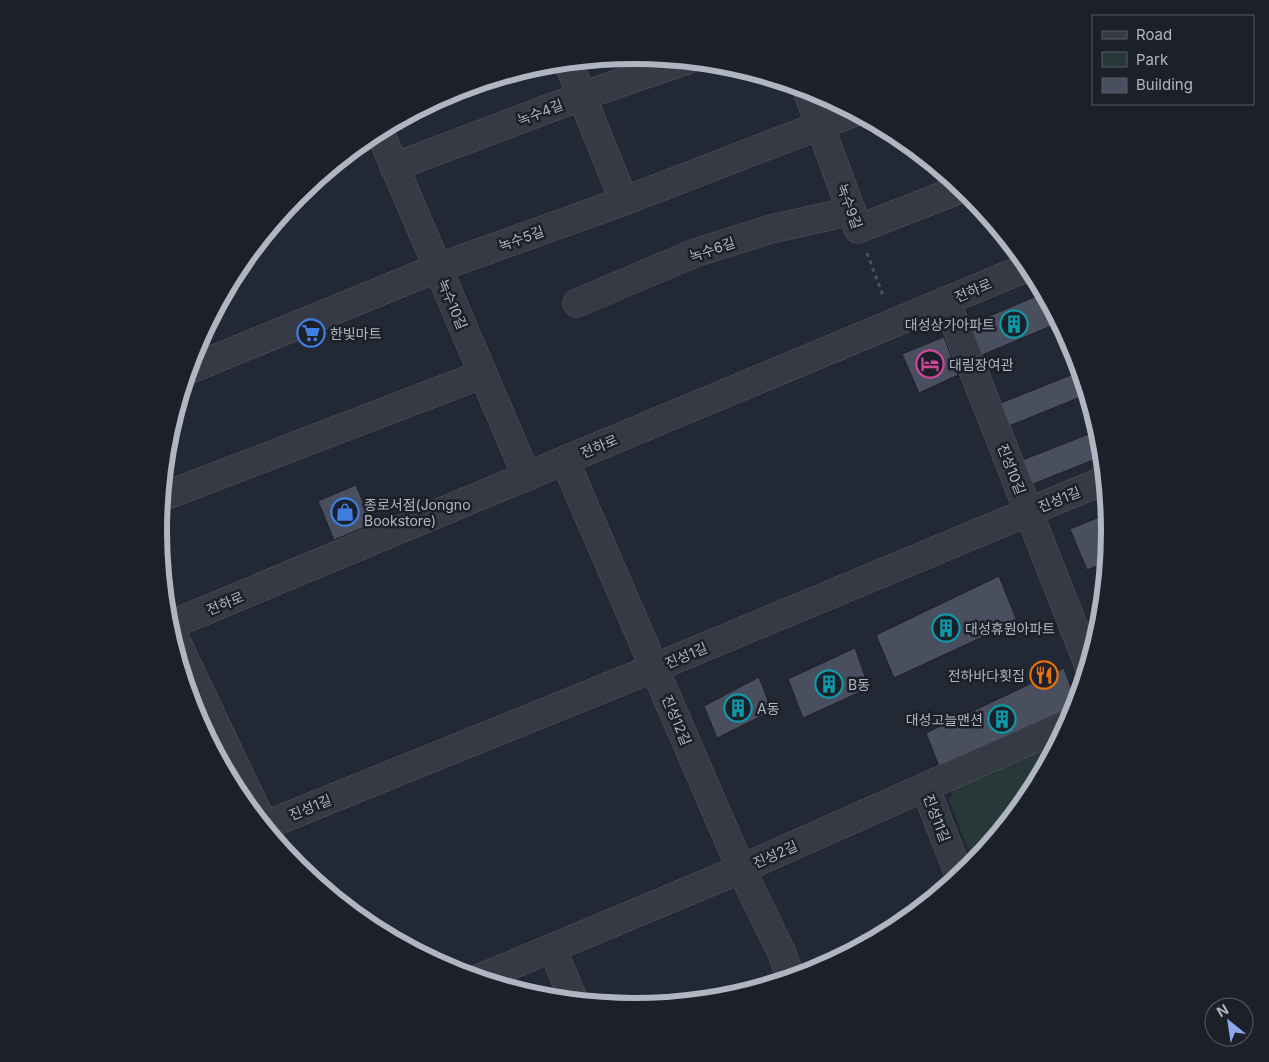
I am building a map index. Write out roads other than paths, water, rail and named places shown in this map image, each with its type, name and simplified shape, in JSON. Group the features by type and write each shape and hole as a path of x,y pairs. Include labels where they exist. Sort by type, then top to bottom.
{"street":[{"name":"녹수4길","path":"394,167 582,96 671,66"},
{"path":"571,69 624,201"},
{"name":"녹수9길","path":"810,98 855,220"},
{"name":"녹수5길","path":"198,366 437,268 624,201 847,115"},
{"name":"녹수10길","path":"382,138 527,477"},
{"name":"녹수6길","path":"577,303 695,253 771,229 855,220 954,191"},
{"name":"전하로","path":"176,622 1022,269"},
{"name":"진성10길","path":"946,301 1085,656"},
{"path":"169,494 483,374"},
{"name":"진성12길","path":"565,460 741,869 789,971"},
{"name":"진성1길","path":"271,823 654,668 1099,483"},
{"path":"187,665 250,796"},
{"name":"진성2길","path":"488,974 741,869 1058,729"},
{"name":"진성11길","path":"925,787 957,869"},
{"path":"552,948 571,993"}],"place":[{"name":"대성상가아파트","path":"1014,324"},
{"name":"한빛마트","path":"311,333"},
{"name":"대림장여관","path":"930,364"},
{"name":"종로서점(Jongno Bookstore)","path":"345,512"},
{"name":"대성휴원아파트","path":"946,628"},
{"name":"전하바다횟집","path":"1044,675"},
{"name":"B동","path":"829,684"},
{"name":"A동","path":"738,708"},
{"name":"대성고늘맨션","path":"1002,719"}]}
